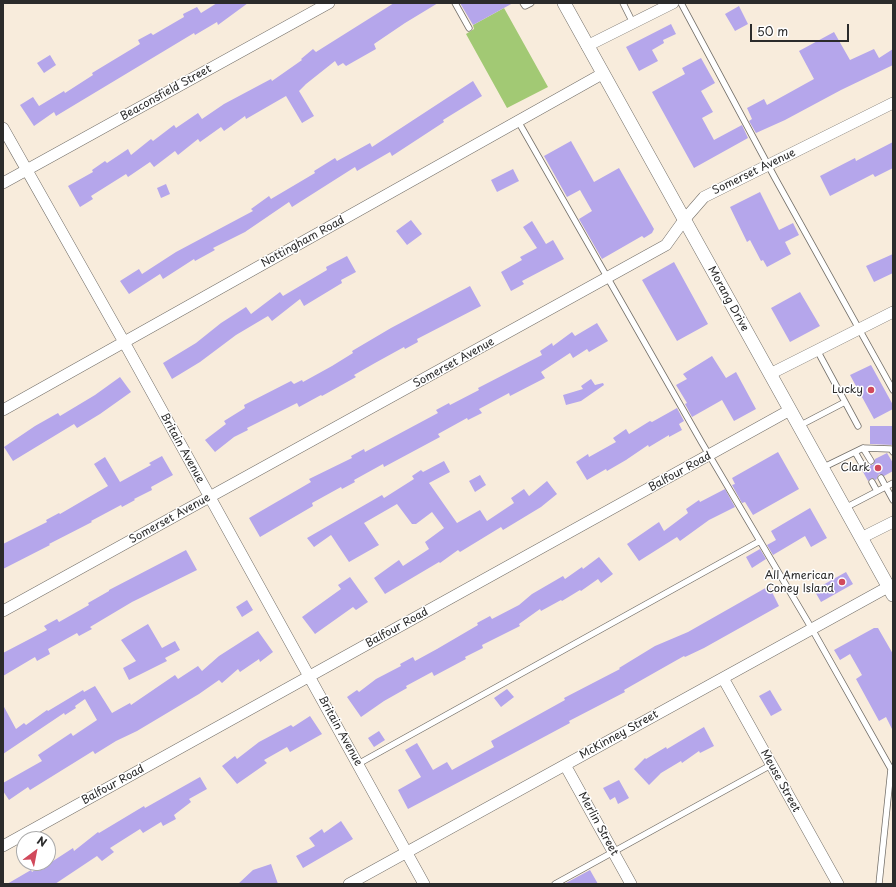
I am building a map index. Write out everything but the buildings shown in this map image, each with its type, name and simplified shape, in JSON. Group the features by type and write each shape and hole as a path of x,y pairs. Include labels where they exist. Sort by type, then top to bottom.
{"street":[{"name":"Beaconsfield Street","path":"3,183 329,3"},
{"name":"Morang Drive","path":"564,3 602,74 891,591"},
{"path":"587,46 673,3"},
{"name":"Nottingham Road","path":"3,410 602,74"},
{"name":"Somerset Avenue","path":"3,612 666,245 684,220 704,197 893,104"},
{"name":"Britain Avenue","path":"3,128 124,342 424,884"},
{"path":"770,374 893,312"},
{"name":"Balfour Road","path":"3,846 710,456 790,410"},
{"path":"861,538 893,522"},
{"name":"McKinney Street","path":"349,884 812,629 891,591"},
{"name":"Meuse Street","path":"723,678 838,884"},
{"name":"Merlin Street","path":"565,765 631,884"}],"lane":[{"path":"455,3 469,28"},
{"path":"523,3 525,6 531,3"},
{"path":"623,3 633,23"},
{"path":"681,3 768,166 893,390"},
{"path":"518,121 710,456 812,629 891,769 879,884"},
{"path":"817,350 858,426"},
{"path":"799,426 845,402"},
{"path":"822,468 863,448 891,449 893,452"},
{"path":"863,448 871,462"},
{"path":"855,452 863,466"},
{"path":"881,478 893,500"},
{"path":"872,482 877,491"},
{"path":"845,508 893,483"},
{"path":"358,764 760,541"},
{"path":"555,884 771,765"}],"green space":[{"path":"504,8 548,87 507,108 466,34 474,29 473,25"}],"place":[{"name":"Lucky","path":"871,390"},
{"name":"Clark","path":"878,468"},
{"name":"All American Coney Island","path":"842,582"}]}
